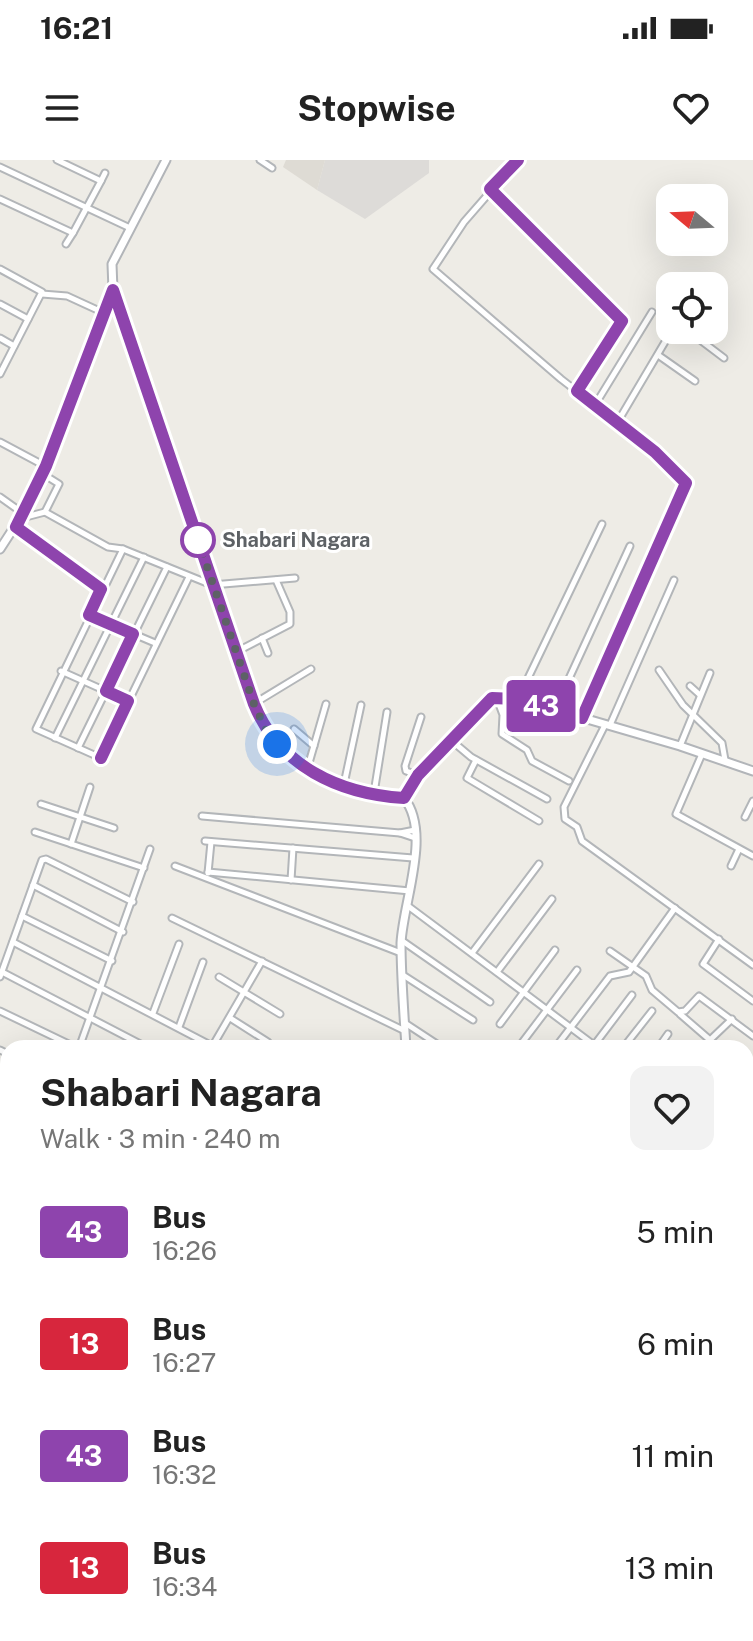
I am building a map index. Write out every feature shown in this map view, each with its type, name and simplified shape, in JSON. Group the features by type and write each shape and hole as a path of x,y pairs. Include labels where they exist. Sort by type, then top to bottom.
{"street":[{"path":"57,160 101,181"},
{"path":"166,160 112,264 113,290 254,704 266,730 307,771 374,794 404,798"},
{"path":"260,160 272,168"},
{"path":"518,160 464,222 433,269 577,391 655,452 686,483 582,718"},
{"path":"0,167 130,228"},
{"path":"66,244 105,173"},
{"path":"490,189 622,321 577,391"},
{"path":"0,199 73,233"},
{"path":"0,269 42,294 67,296 104,313"},
{"path":"0,549 23,516 44,470 113,290"},
{"path":"0,372 42,294"},
{"path":"0,304 28,319"},
{"path":"595,405 652,312"},
{"path":"0,338 14,346"},
{"path":"617,423 664,344"},
{"path":"706,344 724,358"},
{"path":"658,355 695,381"},
{"path":"0,442 44,470 59,484 45,512"},
{"path":"0,497 23,516 45,512 108,547 123,549 212,585 295,578"},
{"path":"518,699 602,524"},
{"path":"16,527 101,589"},
{"path":"0,530 10,536"},
{"path":"555,710 630,546"},
{"path":"123,549 36,725 38,731 101,758 189,577"},
{"path":"55,738 144,557"},
{"path":"78,748 167,567"},
{"path":"236,652 291,620 276,579"},
{"path":"674,580 563,814 577,827 579,838 753,965"},
{"path":"89,615 155,643"},
{"path":"262,638 268,653"},
{"path":"254,704 311,669"},
{"path":"659,670 683,705 722,743 725,760"},
{"path":"61,671 128,701"},
{"path":"680,746 710,673"},
{"path":"690,686 700,695"},
{"path":"496,696 503,715 502,734 527,750 532,761 569,781"},
{"path":"404,798 418,775 487,700 496,696 518,699 680,746 753,771"},
{"path":"307,771 326,704"},
{"path":"344,785 361,705"},
{"path":"374,794 387,712"},
{"path":"418,775 406,771 405,766 421,717"},
{"path":"294,729 314,746"},
{"path":"452,741 476,760 547,799"},
{"path":"702,753 676,814 753,856"},
{"path":"476,760 467,778 539,821"},
{"path":"71,844 90,787"},
{"path":"404,798 414,814 415,834 410,891 401,940 406,1040"},
{"path":"745,817 753,801"},
{"path":"41,804 114,828"},
{"path":"202,816 415,834"},
{"path":"35,832 144,868"},
{"path":"208,875 208,842 413,858"},
{"path":"291,880 293,848"},
{"path":"81,1040 123,932 150,849"},
{"path":"731,866 739,849"},
{"path":"133,902 46,859 33,885 1,974 133,1040"},
{"path":"472,953 539,864"},
{"path":"175,866 208,875 402,954"},
{"path":"208,875 410,891"},
{"path":"33,885 123,932"},
{"path":"497,972 552,899"},
{"path":"408,906 586,1040"},
{"path":"561,1040 610,976 625,974 633,966 675,908"},
{"path":"22,916 112,961"},
{"path":"172,918 429,1040"},
{"path":"719,939 703,964 753,1001"},
{"path":"401,940 490,1002"},
{"path":"13,942 201,1040"},
{"path":"153,1013 179,944"},
{"path":"500,1024 555,950"},
{"path":"610,951 646,976 652,990 710,1040 732,1019"},
{"path":"217,1040 262,961"},
{"path":"179,1027 203,962"},
{"path":"524,1040 577,970"},
{"path":"403,975 473,1020"},
{"path":"219,977 280,1014"},
{"path":"600,1040 632,995"},
{"path":"678,1012 685,1011 699,996 753,1036"},
{"path":"0,1011 61,1040"},
{"path":"629,1040 652,1011"},
{"path":"230,1018 265,1040"},
{"path":"664,1040 668,1034"}],"shaded area":[{"path":"286,160 325,160 317,190 283,167"},
{"path":"325,160 429,160 429,173 365,219 317,190"}],"bus line":[{"name":"43","path":"101,758 128,701 106,691 133,634 89,615 101,589 16,527 46,466 113,290 254,704 266,730 290,758 325,780 404,798 418,775 487,700 496,696 518,699 582,718 686,483 655,452 577,391 622,321 490,189 518,160"}],"place":[{"name":"Shabari Nagara","path":"198,540"}],"route":[{"path":"198,540 254,704 266,730 277,744"}]}
